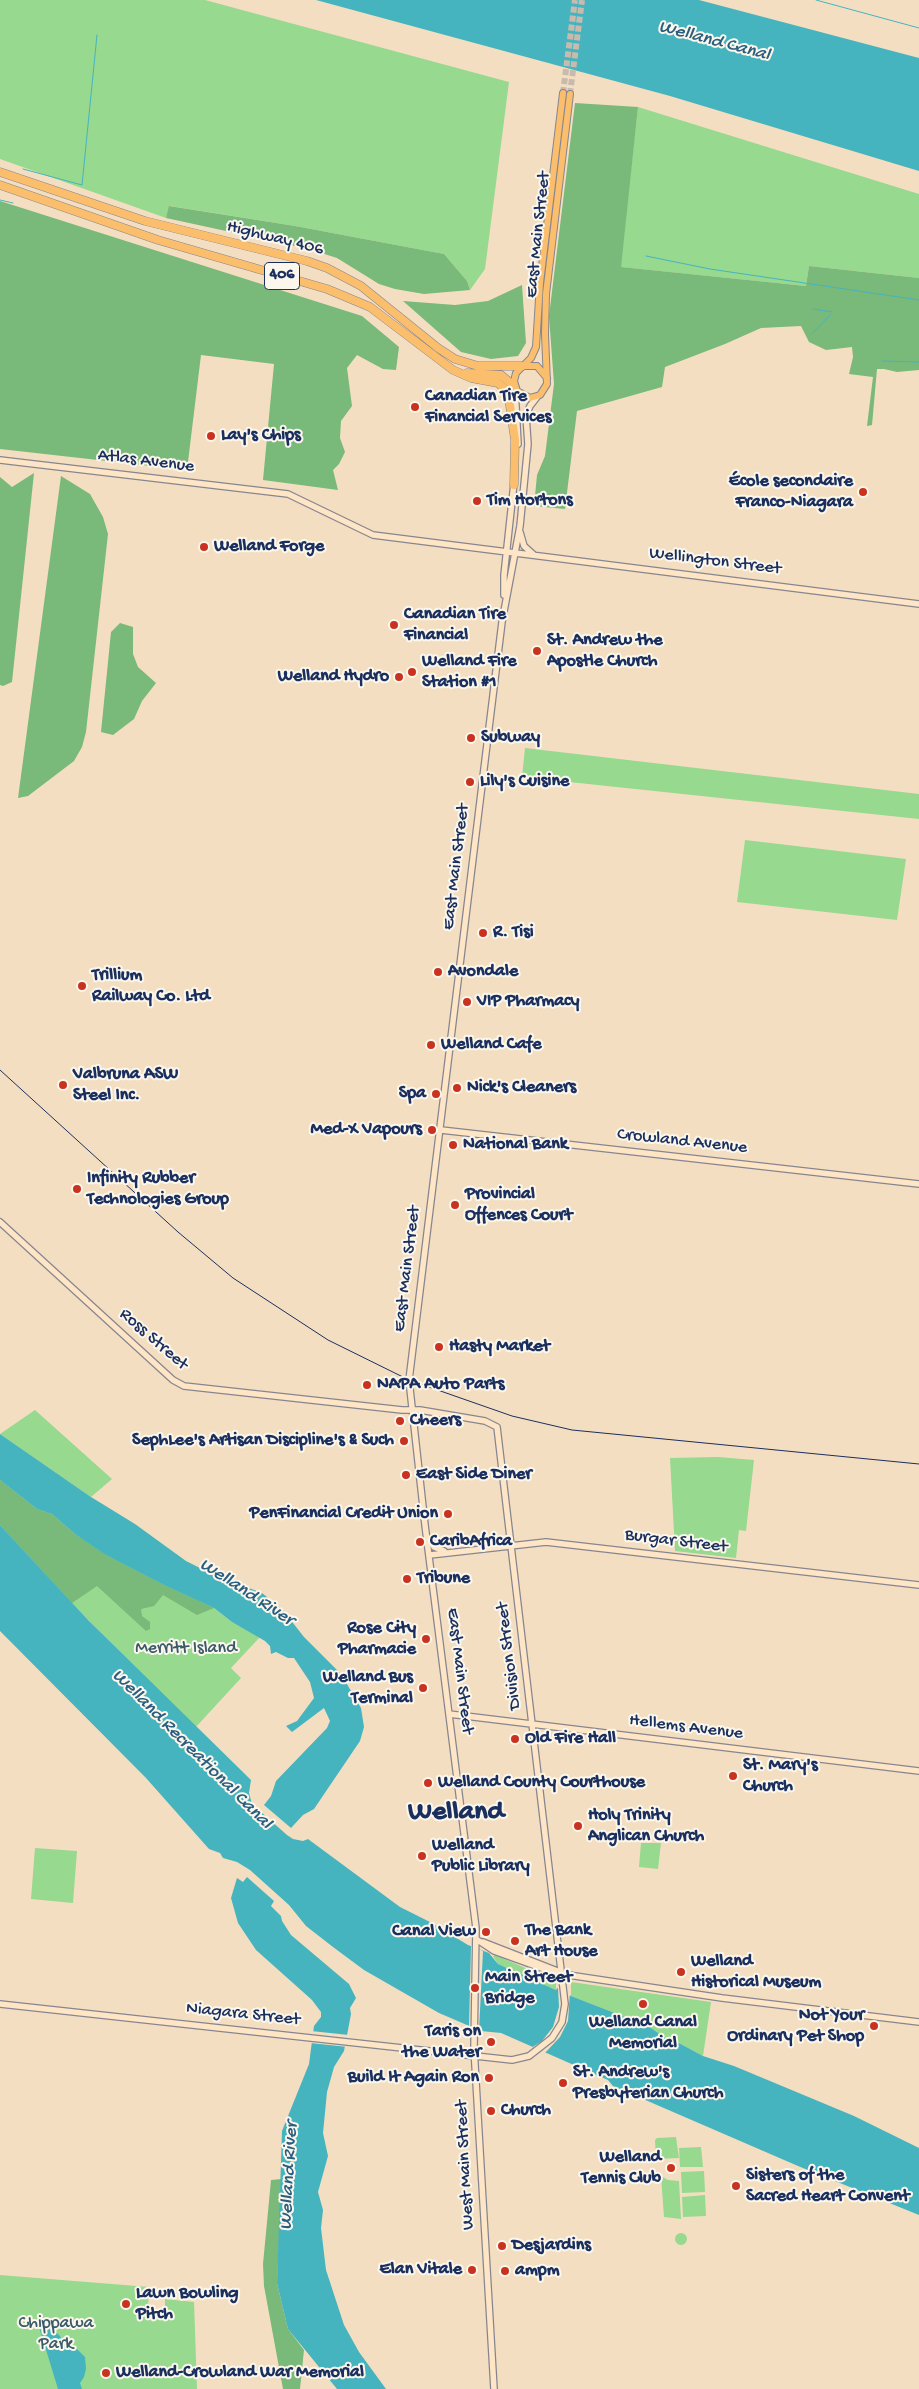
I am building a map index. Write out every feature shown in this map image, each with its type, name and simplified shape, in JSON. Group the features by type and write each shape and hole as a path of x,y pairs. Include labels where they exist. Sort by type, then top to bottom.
{"highway":[{"name":"Highway 406","path":"0,172 145,222 307,261 327,268 370,292 438,348 454,358 478,366 523,366"},
{"name":"Highway 406","path":"0,185 158,240 350,297 377,312 436,358 458,372 501,375 514,387"},
{"path":"458,372 470,378 498,383 508,395 515,440 514,485"}],"main road":[{"name":"East Main Street","path":"523,366 536,347 540,283 567,94 546,294 547,380"},
{"path":"523,366 537,366 544,373 547,380 546,387 537,397 527,398 514,387 515,377 523,366"},
{"name":"East Main Street","path":"504,602 504,575 518,433 514,387"},
{"name":"East Main Street","path":"476,1939 409,1392 410,1367 441,1130 504,602 520,526 528,444 526,416 530,406 537,397"},
{"name":"Atlas Avenue","path":"0,460 288,494 373,536 507,553"},
{"path":"520,526 522,542 534,555"},
{"name":"Wellington Street","path":"507,553 919,604"},
{"name":"Crowland Avenue","path":"441,1130 919,1184"},
{"name":"Ross Street","path":"0,1222 178,1383 191,1387 412,1410"},
{"name":"Division Street","path":"412,1410 485,1421 497,1427 564,1987 565,2010 558,2030 546,2045 529,2056 517,2060 482,2057"},
{"path":"425,1516 432,1545 437,1549 449,1551"},
{"name":"Burgar Street","path":"430,1555 511,1544 551,1542 919,1585"},
{"name":"Hellems Avenue","path":"449,1714 919,1771"},
{"path":"476,1939 562,1973 722,1998 919,2022"},
{"name":"West Main Street","path":"476,1939 475,2055 493,2387"},
{"name":"Niagara Street","path":"0,2004 482,2057"}],"green space":[{"path":"0,0 205,0 509,82 485,269 470,290 467,281 444,254 295,226 170,206 166,218 0,159"},
{"path":"575,103 638,107 621,267 806,286 809,266 919,278 919,370 897,372 877,369 872,425 867,426 873,377 849,374 853,357 852,347 826,350 809,342 801,326 761,328 665,367 662,387 577,411 565,509 534,506 537,475 545,456 554,384 549,316"},
{"path":"638,107 919,194 919,278 809,266 806,286 620,267"},
{"path":"0,201 362,316 399,347 396,370 383,369 357,355 347,368 352,406 341,421 340,438 345,452 339,464 333,470 338,490 263,480 274,364 201,355 187,470 0,449"},
{"path":"169,206 295,226 444,254 467,281 470,290 424,294 395,289 379,284 337,258 309,249 166,218"},
{"path":"522,285 526,343 518,356 491,359 461,352 403,301 455,305 488,301"},
{"path":"34,473 12,682 3,686 0,685 0,477 12,487"},
{"path":"61,476 90,494 103,517 108,534 86,732 82,747 74,761 28,796 18,798"},
{"path":"120,623 133,627 133,654 138,667 156,683 142,701 134,719 113,735 101,732 111,632"},
{"path":"525,748 919,794 919,819 522,777"},
{"path":"745,840 906,859 897,920 737,902"},
{"path":"35,1410 112,1479 91,1497 0,1434"},
{"path":"718,1457 754,1460 746,1531 739,1530 736,1558 675,1551 670,1458"},
{"name":"Merritt Island","path":"0,1480 37,1509 52,1514 76,1535 214,1608 232,1622 260,1637 231,1668 241,1678 195,1728 89,1621 0,1525"},
{"path":"0,1480 37,1509 52,1514 76,1535 106,1555 214,1608 197,1615 163,1595 154,1606 141,1609 142,1616 150,1622 150,1629 146,1631 97,1586 72,1603 0,1525"},
{"path":"641,1843 661,1843 658,1869 639,1867"},
{"path":"35,1848 77,1851 73,1903 31,1899"},
{"path":"495,1955 556,1981 556,1990 498,1964 493,1956"},
{"path":"571,1982 711,2002 703,2056 664,2037 648,2026 571,1996"},
{"path":"676,2137 679,2158 656,2159 655,2140 657,2138"},
{"path":"701,2147 703,2167 680,2167 679,2148"},
{"path":"704,2171 705,2192 682,2193 681,2172"},
{"path":"661,2176 668,2180 679,2181 681,2219 664,2217"},
{"path":"282,2179 277,2283 288,2329 304,2350 300,2389 283,2389 264,2286 263,2264 271,2180"},
{"path":"705,2195 706,2216 683,2217 682,2197"},
{"path":"679,2233 683,2233 687,2239 683,2245 679,2245 675,2241 675,2237"},
{"name":"Chippawa Park","path":"0,2275 149,2287 148,2309 165,2311 165,2299 194,2302 197,2389 0,2389"}],"water":[{"name":"Welland Canal","path":"316,0 699,0 919,58 919,171 670,96"},
{"name":"Welland River","path":"0,1434 91,1497 135,1524 186,1561 212,1574 262,1593 282,1609 304,1637 341,1674 361,1708 364,1727 360,1741 314,1809 303,1815 291,1828 264,1805 271,1796 276,1781 327,1728 330,1721 324,1708 292,1732 286,1726 297,1721 314,1698 310,1682 294,1658 288,1658 276,1652 271,1654 270,1646 265,1641 232,1622 214,1608 106,1555 76,1535 52,1514 37,1509 0,1480"},
{"name":"Welland Recreational Canal","path":"0,1525 89,1621 251,1780 249,1793 252,1804 287,1835 293,1839 303,1841 308,1839 400,1907 430,1922 468,1945 489,1953 498,1964 556,1990 557,1988 571,1996 648,2026 664,2037 703,2056 734,2066 854,2116 919,2148 919,2215 798,2166 613,2086 608,2080 501,2033 481,2031 439,2013 364,1970 333,1947 306,1926 289,1905 250,1870 237,1862 223,1858 220,1853 209,1849 146,1778 0,1631"},
{"name":"Welland River","path":"247,1877 274,1901 271,1906 281,1916 291,1935 349,1984 356,1998 350,2008 351,2014 344,2051 334,2067 327,2092 323,2133 328,2156 318,2192 323,2210 321,2228 326,2270 344,2325 359,2352 386,2389 337,2389 288,2329 277,2283 282,2131 309,2064 314,2026 321,2017 321,2012 312,2000 256,1950 238,1923 231,1898 237,1878 243,1882"},
{"path":"44,2325 49,2325 60,2336 65,2347 75,2347 85,2357 86,2369 80,2383 82,2389 58,2389 40,2330"}],"pier":[{"name":"Main Street Bridge","path":"471,1946 483,1951 479,2031 469,2026"},
{"path":"562,1987 570,1992 568,2021 560,2037 544,2054 531,2048 542,2041 553,2027 559,2007 558,1988"},
{"path":"311,2031 349,2035 348,2047 310,2043"}],"waterway":[{"path":"816,0 919,28"},
{"path":"23,169 82,185 97,35"},
{"path":"0,200 13,203"},
{"path":"646,256 710,269 919,300"},
{"path":"813,309 832,312"},
{"path":"812,334 830,315"},
{"path":"882,361 919,362"}],"tunnel":[{"path":"563,93 575,0"},
{"path":"570,94 582,0"}],"railway":[{"path":"0,1070 178,1232 233,1278 328,1340 409,1380 512,1416 572,1430 919,1464"}],"place":[{"name":"Canadian Tire Financial Services","path":"415,407"},
{"name":"Lay's Chips","path":"211,436"},
{"name":"École secondaire Franco-Niagara","path":"863,492"},
{"name":"Tim Hortons","path":"477,501"},
{"name":"Welland Forge","path":"204,547"},
{"name":"Canadian Tire Financial","path":"394,625"},
{"name":"St. Andrew the Apostle Church","path":"537,651"},
{"name":"Welland Fire Station #1","path":"412,672"},
{"name":"Welland Hydro","path":"399,677"},
{"name":"Subway","path":"471,738"},
{"name":"Lily's Cuisine","path":"470,782"},
{"name":"R. Tisi","path":"483,933"},
{"name":"Avondale","path":"438,972"},
{"name":"Trillium Railway Co. Ltd","path":"82,986"},
{"name":"VIP Pharmacy","path":"467,1002"},
{"name":"Welland Cafe","path":"431,1045"},
{"name":"Valbruna ASW Steel Inc.","path":"63,1085"},
{"name":"Nick's Cleaners","path":"457,1088"},
{"name":"Spa","path":"436,1094"},
{"name":"Med-X Vapours","path":"432,1130"},
{"name":"National Bank","path":"453,1145"},
{"name":"Infinity Rubber Technologies Group","path":"77,1189"},
{"name":"Provincial Offences Court","path":"455,1205"},
{"name":"Hasty Market","path":"439,1347"},
{"name":"NAPA Auto Parts","path":"367,1385"},
{"name":"Cheers","path":"400,1421"},
{"name":"SephLee's Artisan Discipline's & Such","path":"404,1441"},
{"name":"East Side Diner","path":"406,1475"},
{"name":"PenFinancial Credit Union","path":"448,1514"},
{"name":"CaribAfrica","path":"420,1542"},
{"name":"Tribune","path":"407,1579"},
{"name":"Rose City Pharmacie","path":"426,1639"},
{"name":"Welland Bus Terminal","path":"423,1688"},
{"name":"Old Fire Hall","path":"515,1739"},
{"name":"St. Mary's Church","path":"733,1776"},
{"name":"Welland County Courthouse","path":"428,1783"},
{"name":"Holy Trinity Anglican Church","path":"578,1826"},
{"name":"Welland Public Library","path":"422,1856"},
{"name":"Canal View","path":"486,1932"},
{"name":"The Bank Art House","path":"515,1941"},
{"name":"Welland Historical Museum","path":"681,1972"},
{"name":"Main Street Bridge","path":"475,1988"},
{"name":"Welland Canal Memorial","path":"643,2004"},
{"name":"Not Your Ordinary Pet Shop","path":"874,2026"},
{"name":"Taris on the Water","path":"491,2042"},
{"name":"Build It Again Ron","path":"489,2078"},
{"name":"St. Andrew's Presbyterian Church","path":"563,2083"},
{"name":"Church","path":"491,2111"},
{"name":"Welland Tennis Club","path":"671,2168"},
{"name":"Sisters of the Sacred Heart Convent","path":"736,2186"},
{"name":"Desjardins","path":"502,2246"},
{"name":"Elan Vitale","path":"472,2270"},
{"name":"ampm","path":"505,2271"},
{"name":"Lawn Bowling Pitch","path":"126,2304"},
{"name":"Welland-Crowland War Memorial","path":"106,2373"}],"district":[{"name":"Welland","path":"456,1814"}]}
